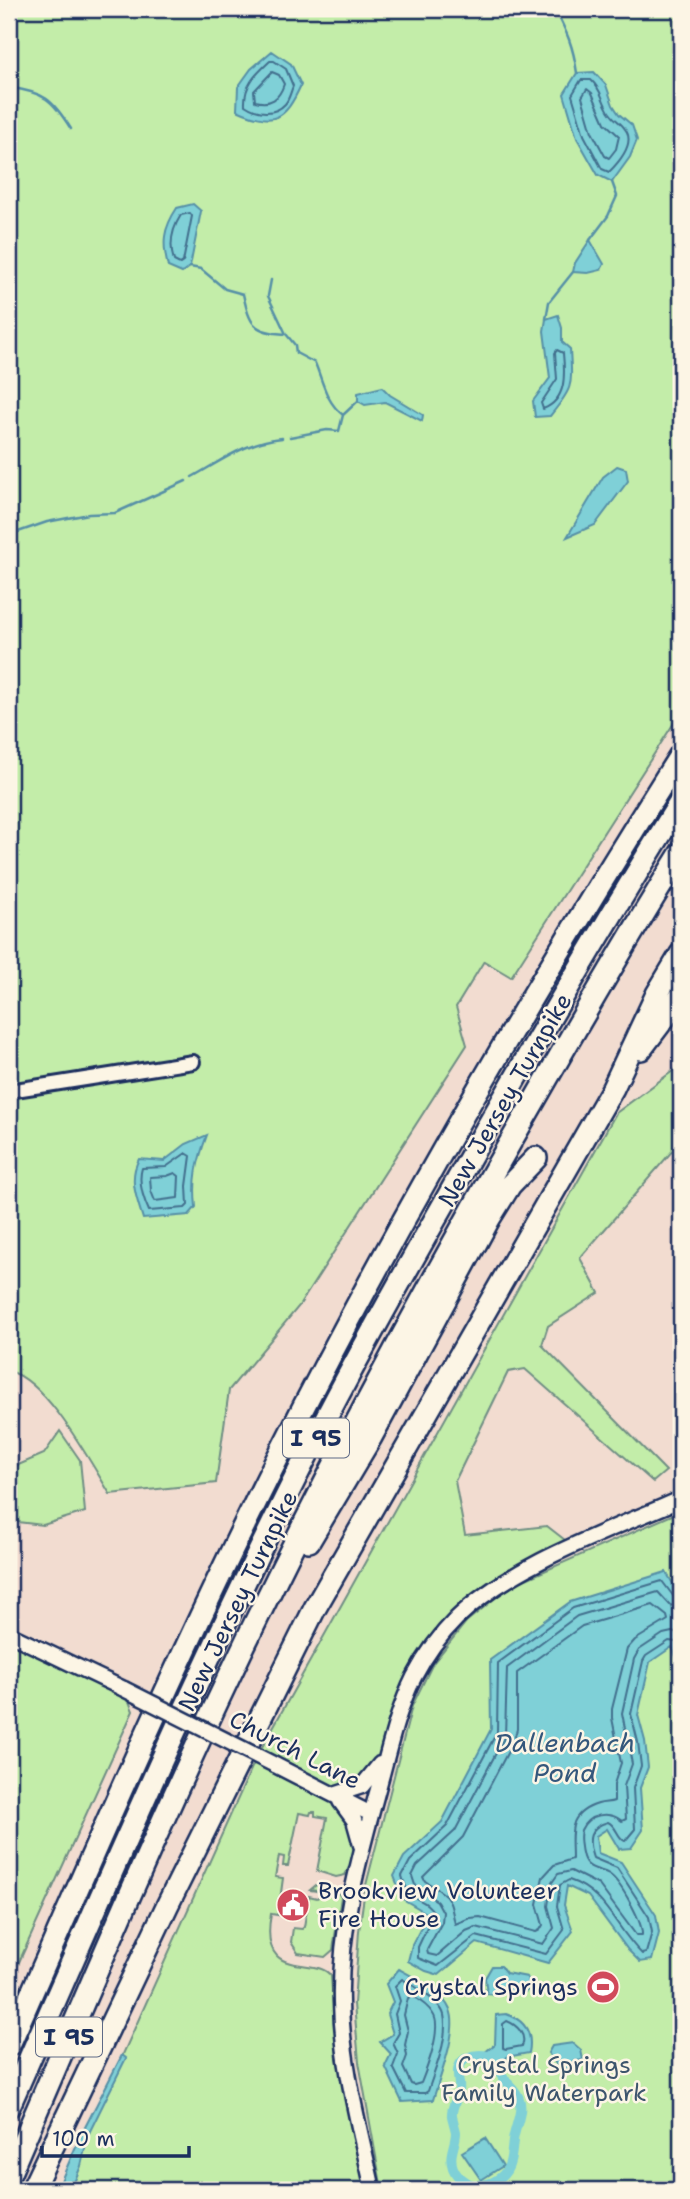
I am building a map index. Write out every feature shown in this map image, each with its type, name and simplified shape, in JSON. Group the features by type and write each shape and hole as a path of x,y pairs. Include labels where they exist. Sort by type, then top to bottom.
{"highway":[{"name":"New Jersey Turnpike","path":"9,2045 181,1657 231,1551 324,1368 507,1041 681,754"},
{"name":"New Jersey Turnpike","path":"9,2106 163,1755 306,1458 380,1316 474,1149 589,951 681,801"},
{"name":"New Jersey Turnpike","path":"9,2175 228,1679 334,1463 414,1311 561,1054 681,853"},
{"name":"I 95","path":"32,2190 167,1906 315,1608 613,1088 657,994 681,954"},
{"path":"613,1088 681,996"},
{"path":"228,1679 358,1460 488,1219 510,1185 536,1158"}],"street":[{"path":"9,1091 193,1062"},
{"path":"373,2190 346,2058 341,2003 344,1940 361,1851 388,1750 413,1679 440,1636 465,1611 504,1581 681,1499"},
{"name":"Church Lane","path":"9,1633 371,1814"},
{"path":"361,1851 354,1820 334,1795 362,1786 370,1779 388,1750"}],"green space":[{"path":"9,9 681,9 681,712 511,977 484,961 456,1007 467,1045 299,1306 229,1390 216,1483 110,1494 52,1405 23,1378 9,1371"},
{"path":"681,1065 681,1141 580,1258 599,1293 548,1326 542,1345 666,1471 653,1482 525,1369 508,1372 455,1481 465,1535 547,1526 574,1547 504,1581 425,1658 388,1750 369,1775 329,1800 344,1815 352,1834 353,1855 345,1875 336,1877 317,1871 327,1818 315,1816 315,1812 310,1815 299,1813 288,1866 283,1866 284,1857 279,1856 275,1877 283,1878 278,1915 271,1914 269,1936 273,1950 280,1959 324,1970 331,1976 337,2058 366,2190 62,2190 257,1756 616,1113"},
{"path":"60,1431 80,1460 85,1512 43,1525 9,1521 9,1469 44,1454"},
{"name":"Crystal Springs Family Waterpark","path":"681,1511 681,2190 382,2190 359,2062 354,2004 365,1889 412,1706 433,1663 466,1622 510,1586"},
{"path":"9,1634 124,1689 133,1711 9,1984"},
{"path":"316,1885 335,1889 341,1897 333,1950 325,1957 298,1953 291,1942 293,1928 304,1927 309,1896 317,1898 321,1895 310,1890"}],"water":[{"path":"272,51 291,64 301,85 295,97 283,113 269,119 237,110 238,87 251,69"},
{"path":"594,72 606,85 619,114 632,125 637,140 630,157 612,182 598,175 577,138 564,94 577,73"},
{"path":"193,204 201,211 190,267 182,273 168,267 165,236 177,208"},
{"path":"590,240 604,264 601,270 573,272 575,263"},
{"path":"558,315 562,342 570,349 570,386 550,416 535,417 533,401 550,378 544,331 546,319"},
{"path":"382,387 423,415 422,421 385,402 365,405 358,401 358,393"},
{"path":"617,466 626,469 628,481 595,525 567,537 603,477"},
{"path":"207,1135 197,1171 196,1207 189,1215 143,1219 134,1182 139,1159 164,1161 186,1144"},
{"name":"Dallenbach Pond","path":"666,1572 681,1597 681,1669 672,1647 650,1662 638,1715 648,1767 640,1788 643,1830 631,1848 619,1849 607,1829 596,1836 598,1853 621,1862 656,1915 659,1933 652,1960 640,1962 588,1896 567,1886 564,1905 573,1931 548,1963 477,1943 439,1975 408,1961 412,1945 428,1914 403,1899 394,1876 404,1857 442,1822 491,1729 490,1660 570,1602"},
{"path":"492,1966 501,1966 506,1973 527,1977 527,1991 519,1994 502,1990 499,1995 487,1994 485,1978"},
{"path":"399,1969 435,1991 450,2010 450,2042 433,2100 402,2102 385,2066 391,2054 380,2042 393,2034 387,2014 393,2002 386,1984"},
{"path":"506,2014 526,2028 530,2046 529,2053 507,2057 502,2067 484,2053 495,2044 496,2015"},
{"path":"573,2043 581,2050 583,2060 572,2062 568,2069 559,2068 548,2053 552,2046"},
{"path":"122,2055 126,2058 88,2135 81,2166 71,2190 57,2190 80,2137"},
{"path":"485,2138 503,2166 481,2180 462,2152"}],"waterway":[{"path":"555,9 569,40 577,73"},
{"path":"9,87 31,92 52,103 71,129"},
{"path":"590,240 608,216 617,196 612,182"},
{"path":"190,267 201,269 225,289 243,294 251,320 260,329 286,334 295,345 296,353 315,363 329,398 343,415 358,401"},
{"path":"546,319 549,302 573,272"},
{"path":"271,280 268,296 286,334"},
{"path":"290,437 327,430 339,431 343,415"},
{"path":"192,477 245,448 282,438"},
{"path":"9,539 18,532 47,522 89,514 115,513 186,481"},
{"path":"488,2056 473,2056 460,2064 459,2091 452,2113 456,2132 451,2158 453,2168 458,2177 474,2185 492,2182 506,2171 520,2115 518,2096 502,2076 497,2064"}],"place":[{"name":"Brookview Volunteer Fire House","path":"293,1905"},
{"name":"Crystal Springs","path":"603,1987"}]}
